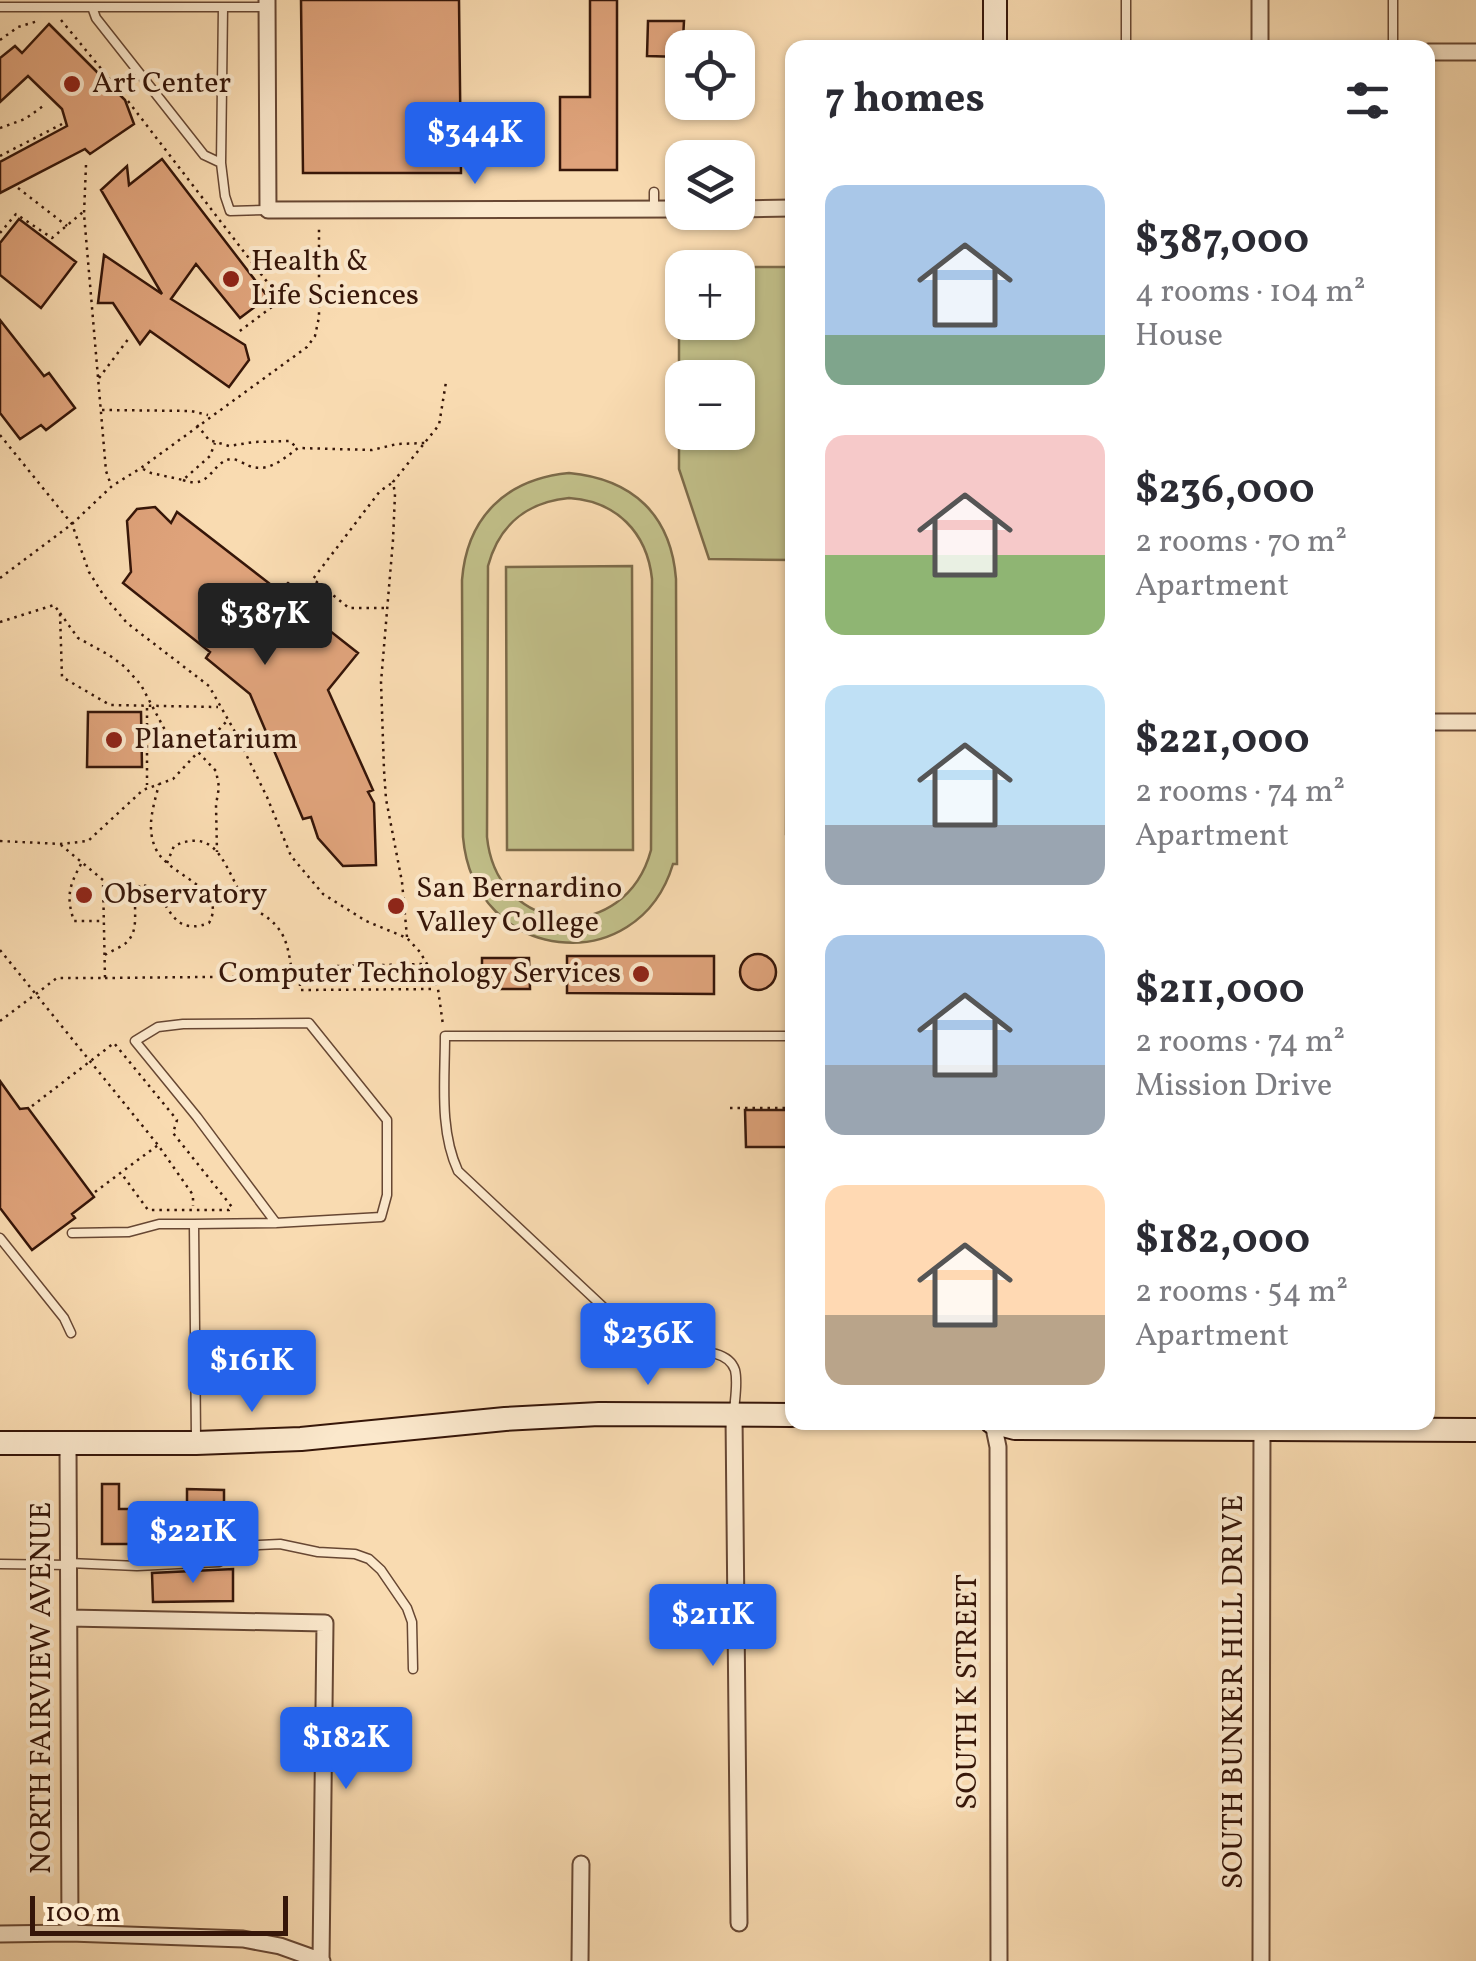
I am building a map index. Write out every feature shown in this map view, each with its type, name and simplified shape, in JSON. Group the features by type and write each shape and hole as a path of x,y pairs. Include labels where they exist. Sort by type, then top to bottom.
{"street":[{"path":"995,0 995,40"},
{"path":"1260,0 1260,40"},
{"path":"266,4 268,210 665,209"},
{"path":"1435,52 1476,52"},
{"path":"755,209 785,208"},
{"path":"1435,722 1476,722"},
{"path":"0,1443 301,1440 505,1419 599,1414 785,1415"},
{"path":"734,1415 739,1924"},
{"path":"1435,1428 1476,1430"},
{"name":"SOUTH K STREET","path":"995,1430 998,1447 999,1961"},
{"name":"SOUTH BUNKER HILL DRIVE","path":"1260,1961 1262,1430"},
{"name":"NORTH FAIRVIEW AVENUE","path":"68,1444 70,1932"},
{"path":"0,1934 70,1932 244,1939 280,1946 321,1961 326,1623 69,1618"},
{"path":"580,1961 581,1864"}],"lane":[{"path":"1126,0 1126,40"},
{"path":"1393,0 1393,40"},
{"path":"3,4 266,4"},
{"path":"92,6 96,18 204,155 221,163"},
{"path":"224,7 224,196 230,211 268,210"},
{"path":"654,192 654,209"},
{"path":"72,1233 129,1232 159,1224 276,1223 381,1217 387,1195 387,1120 310,1023 184,1024 158,1027 135,1042 276,1223"},
{"path":"734,1415 736,1376 726,1358 662,1349 632,1334 458,1170 449,1152 446,1132 444,1036 785,1036"},
{"path":"194,1224 196,1442"},
{"path":"0,1238 64,1318 71,1333"},
{"path":"0,1564 137,1566 219,1562 259,1544 355,1554 369,1558 381,1570 407,1608 412,1622 412,1670"}],"path":[{"path":"0,40 18,27 40,20"},
{"path":"51,20 62,20 122,94"},
{"path":"128,101 280,300 237,333"},
{"path":"0,128 25,119 46,104"},
{"path":"0,156 62,124"},
{"path":"86,165 84,212 100,410 106,471 112,486"},
{"path":"18,188 67,226"},
{"path":"0,578 72,524 112,486 316,336 319,210"},
{"path":"0,233 16,214 52,238 84,212"},
{"path":"98,379 128,338"},
{"path":"387,608 349,608 312,579 380,491 428,443 439,425 446,382"},
{"path":"100,410 191,410 212,416"},
{"path":"197,426 209,440 229,446 290,441 298,448 372,450 428,443"},
{"path":"0,435 72,524 88,572 104,596 127,623 209,686 266,796 291,856 323,894 366,921 407,938 428,964 438,989 444,1036"},
{"path":"184,480 210,456 215,443"},
{"path":"141,468 191,483 202,481 228,460 266,468 298,448"},
{"path":"393,482 396,494 381,682 386,799 402,882 407,938"},
{"path":"0,622 54,605 78,638 109,654 125,668 141,685 166,732 198,752 216,772 217,852"},
{"path":"60,613 62,677 110,705 220,707"},
{"path":"148,788 150,707"},
{"path":"0,840 60,844 88,841 143,790 174,779 228,720"},
{"path":"104,955 128,942 135,929 136,891 141,884 152,887 176,922 195,928 209,924 214,913 205,891 167,864 154,846 150,824 159,784"},
{"path":"167,864 174,846 187,840 210,845 250,906 282,931 293,976"},
{"path":"60,844 103,880 105,978"},
{"path":"82,862 72,880 68,901 74,921 104,920"},
{"path":"0,950 158,1145 193,1195 193,1209"},
{"path":"428,964 300,967 300,990 438,989"},
{"path":"0,1021 57,978 300,976"},
{"path":"32,1106 114,1043 177,1120 174,1133 232,1207 148,1210 121,1174"},
{"path":"730,1108 785,1108"},
{"path":"96,1192 158,1145"}],"shaded area":[{"path":"755,267 785,267 785,560 709,559 679,469 679,450 755,450 755,360 679,360 679,340 755,340"},
{"path":"569,473 592,477 630,492 645,504 666,536 676,579 677,864 673,864 654,902 627,927 594,940 559,942 525,932 496,911 474,879 463,837 465,558 481,520 494,505 526,483","holes":["554,500 586,500 626,522 644,547 649,562 651,850 637,881 616,903 590,915 563,917 536,911 513,895 496,870 487,837 488,566 499,539 528,510"]},
{"path":"632,566 633,850 507,850 506,567"}],"building":[{"path":"301,0 459,0 461,173 303,173"},
{"path":"590,0 617,0 617,170 560,170 560,97 590,97"},
{"path":"648,21 684,21 684,30 665,30 665,57 647,56"},
{"name":"Art Center","path":"49,24 125,100 134,124 90,154 85,149 0,193 0,162 67,126 62,109 28,76 0,102 0,58 15,46 22,53"},
{"name":"Health & Life Sciences","path":"162,159 268,297 240,318 196,264 171,299 245,345 249,360 229,387 150,331 140,344 113,303 98,303 104,255 162,294 101,190 127,166 129,185"},
{"path":"19,219 76,262 41,308 0,275 0,243"},
{"path":"0,320 75,408 46,430 41,425 20,439 0,413"},
{"path":"155,507 171,523 177,512 279,591 288,583 311,600 302,609 358,653 328,690 373,790 368,792 374,803 376,865 343,866 318,838 311,817 303,819 250,694 206,658 210,652 123,583 131,572 127,521 137,509"},
{"name":"Planetarium","path":"88,712 141,712 142,767 87,767"},
{"path":"758,954 771,959 776,972 771,985 758,990 745,985 740,972 745,959"},
{"name":"Computer Technology Services","path":"567,956 714,956 714,994 567,993"},
{"path":"482,958 529,958 530,989 482,989"},
{"path":"0,1081 20,1109 28,1108 94,1197 72,1214 75,1218 32,1250 0,1208"},
{"path":"745,1110 785,1110 785,1147 746,1147"},
{"path":"102,1484 119,1484 119,1509 187,1509 187,1489 224,1490 224,1526 177,1526 172,1527 172,1535 136,1535 136,1544 102,1544"},
{"path":"233,1569 233,1601 153,1602 152,1573"}],"place":[{"name":"Art Center","path":"72,84"},
{"name":"Health & Life Sciences","path":"231,279"},
{"name":"Planetarium","path":"114,740"},
{"name":"Observatory","path":"84,895"},
{"name":"San Bernardino Valley College","path":"396,906"},
{"name":"Computer Technology Services","path":"641,974"}]}
